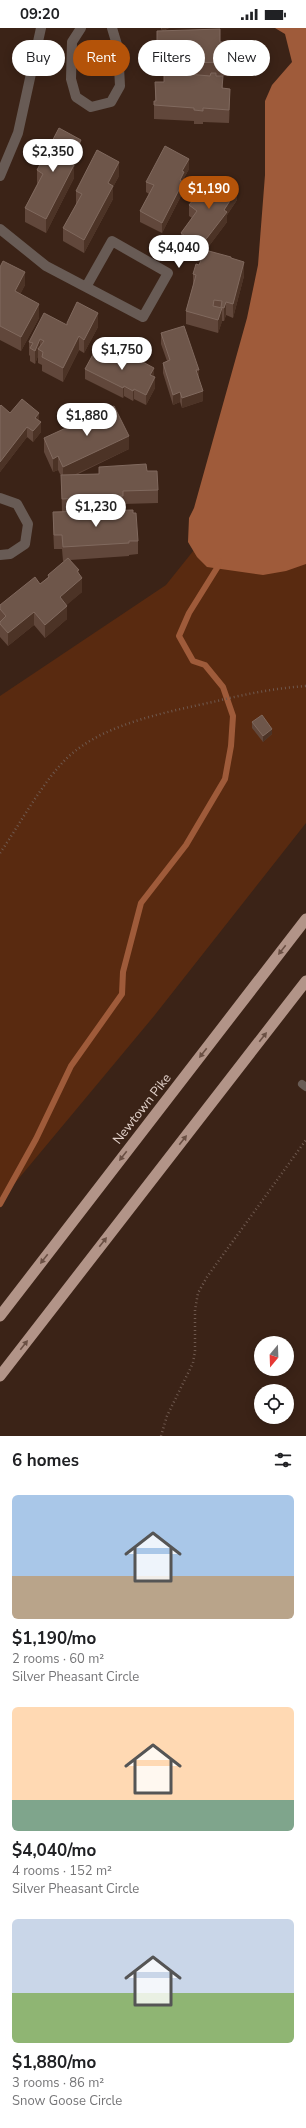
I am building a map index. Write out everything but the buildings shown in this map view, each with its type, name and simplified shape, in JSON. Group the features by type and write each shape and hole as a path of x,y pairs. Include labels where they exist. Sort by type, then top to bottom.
{"highway":[{"name":"Newtown Pike","path":"0,1316 306,919"},
{"path":"0,1376 306,981"}],"street":[{"path":"0,176 18,133 41,28"},
{"path":"81,28 72,42 70,79 76,97 91,107 111,102 120,86 118,48 112,28"},
{"path":"0,229 46,266 143,317 168,273 112,241 86,287"},
{"path":"0,498 17,504 28,524 25,544 10,554 0,555"}],"path":[{"path":"0,853 51,778 66,759 85,744 150,716 238,695 306,686"},
{"path":"161,1436 167,1416 193,1364 195,1351 195,1310 198,1293 207,1277 306,1140"}],"shaded area":[{"path":"275,28 306,28 306,564 286,571 263,575 207,567 197,557 188,542 189,518 194,508 247,318 258,265 265,175 265,101 272,85 292,62 285,34"},
{"path":"306,410 306,823 154,1016 0,1201 0,696 166,585"}],"waterway":[{"path":"0,1204 36,1139 71,1066 122,994 123,972 141,903 186,845 225,779 231,746 233,716 223,687 205,665 193,661 179,636 189,613 217,568 219,561"}]}
